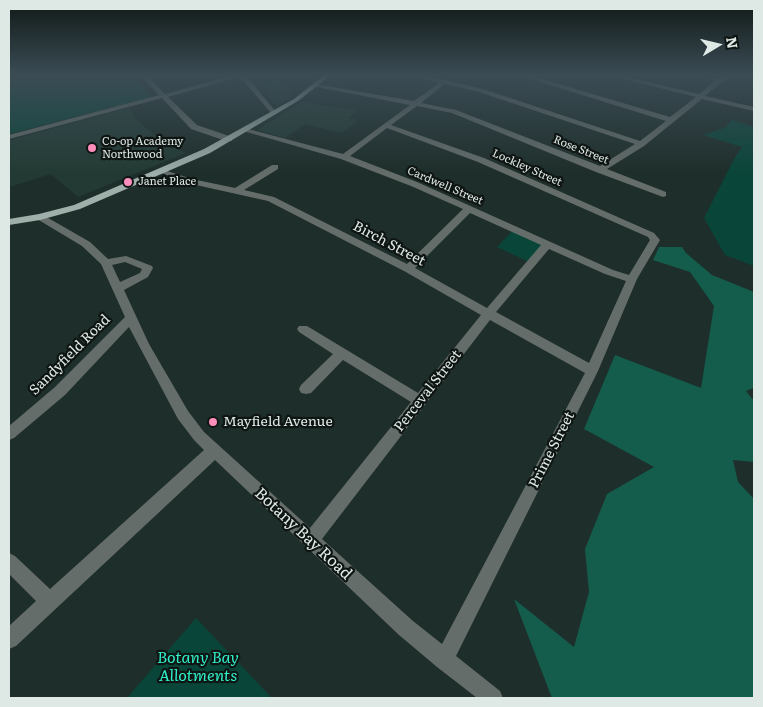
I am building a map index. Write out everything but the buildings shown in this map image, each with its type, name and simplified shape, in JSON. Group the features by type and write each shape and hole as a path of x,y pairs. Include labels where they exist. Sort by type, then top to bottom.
{"main road":[{"path":"9,222 40,217 77,207 162,171 230,139 244,130 268,109"}],"street":[{"path":"11,136 113,109"},
{"path":"176,109 194,127 230,139"},
{"path":"344,157 409,109"},
{"name":"Rose Street","path":"443,109 454,111 598,170 663,194"},
{"path":"537,109 641,144"},
{"path":"634,109 671,120"},
{"path":"598,170 641,144 686,109"},
{"name":"Lockley Street","path":"387,126 481,160 651,235 654,238"},
{"name":"Cardwell Street","path":"244,130 344,157 414,184 609,272 632,279"},
{"path":"237,191 275,167"},
{"name":"Birch Street","path":"162,171 190,181 271,199 408,269 592,371"},
{"path":"408,269 469,208"},
{"path":"40,217 86,244 106,264 131,318"},
{"name":"Prime Street","path":"444,660 592,371 632,279 655,240 654,238"},
{"name":"Perceval Street","path":"311,540 488,314 548,243"},
{"path":"106,264 126,260 148,268 144,275 118,288"},
{"name":"Botany Bay Road","path":"131,318 143,344 183,415 214,452 406,628 493,698"},
{"name":"Sandyfield Road","path":"9,434 60,391 131,318"},
{"path":"303,328 420,401"},
{"path":"306,389 342,353"},
{"path":"9,639 214,452"},
{"path":"9,562 50,602"}],"shaded area":[{"name":"Co-op Academy Northwood","path":"130,109 136,119 164,143 186,153 78,197 51,174 9,187 9,140"},
{"path":"291,109 345,109 357,111 348,118 358,121 342,133 305,124 285,138 257,130"}],"green space":[{"path":"9,109 105,109 9,134"},
{"path":"732,120 754,127 754,266 725,255 704,218 742,147 703,135 724,128"},
{"path":"515,228 548,243 531,263 497,247"},
{"path":"659,247 682,247 686,253 712,275 754,292 754,388 746,391 754,401 754,462 733,460 738,482 754,499 754,698 552,698 514,599 574,647 589,592 585,549 607,494 654,467 584,429 615,355 701,388 714,306 690,272 653,260"},
{"name":"Botany Bay Allotments","path":"196,618 272,698 127,698"}],"place":[{"name":"Co-op Academy Northwood","path":"92,148"},
{"name":"Janet Place","path":"128,182"},
{"name":"Mayfield Avenue","path":"213,422"}]}
